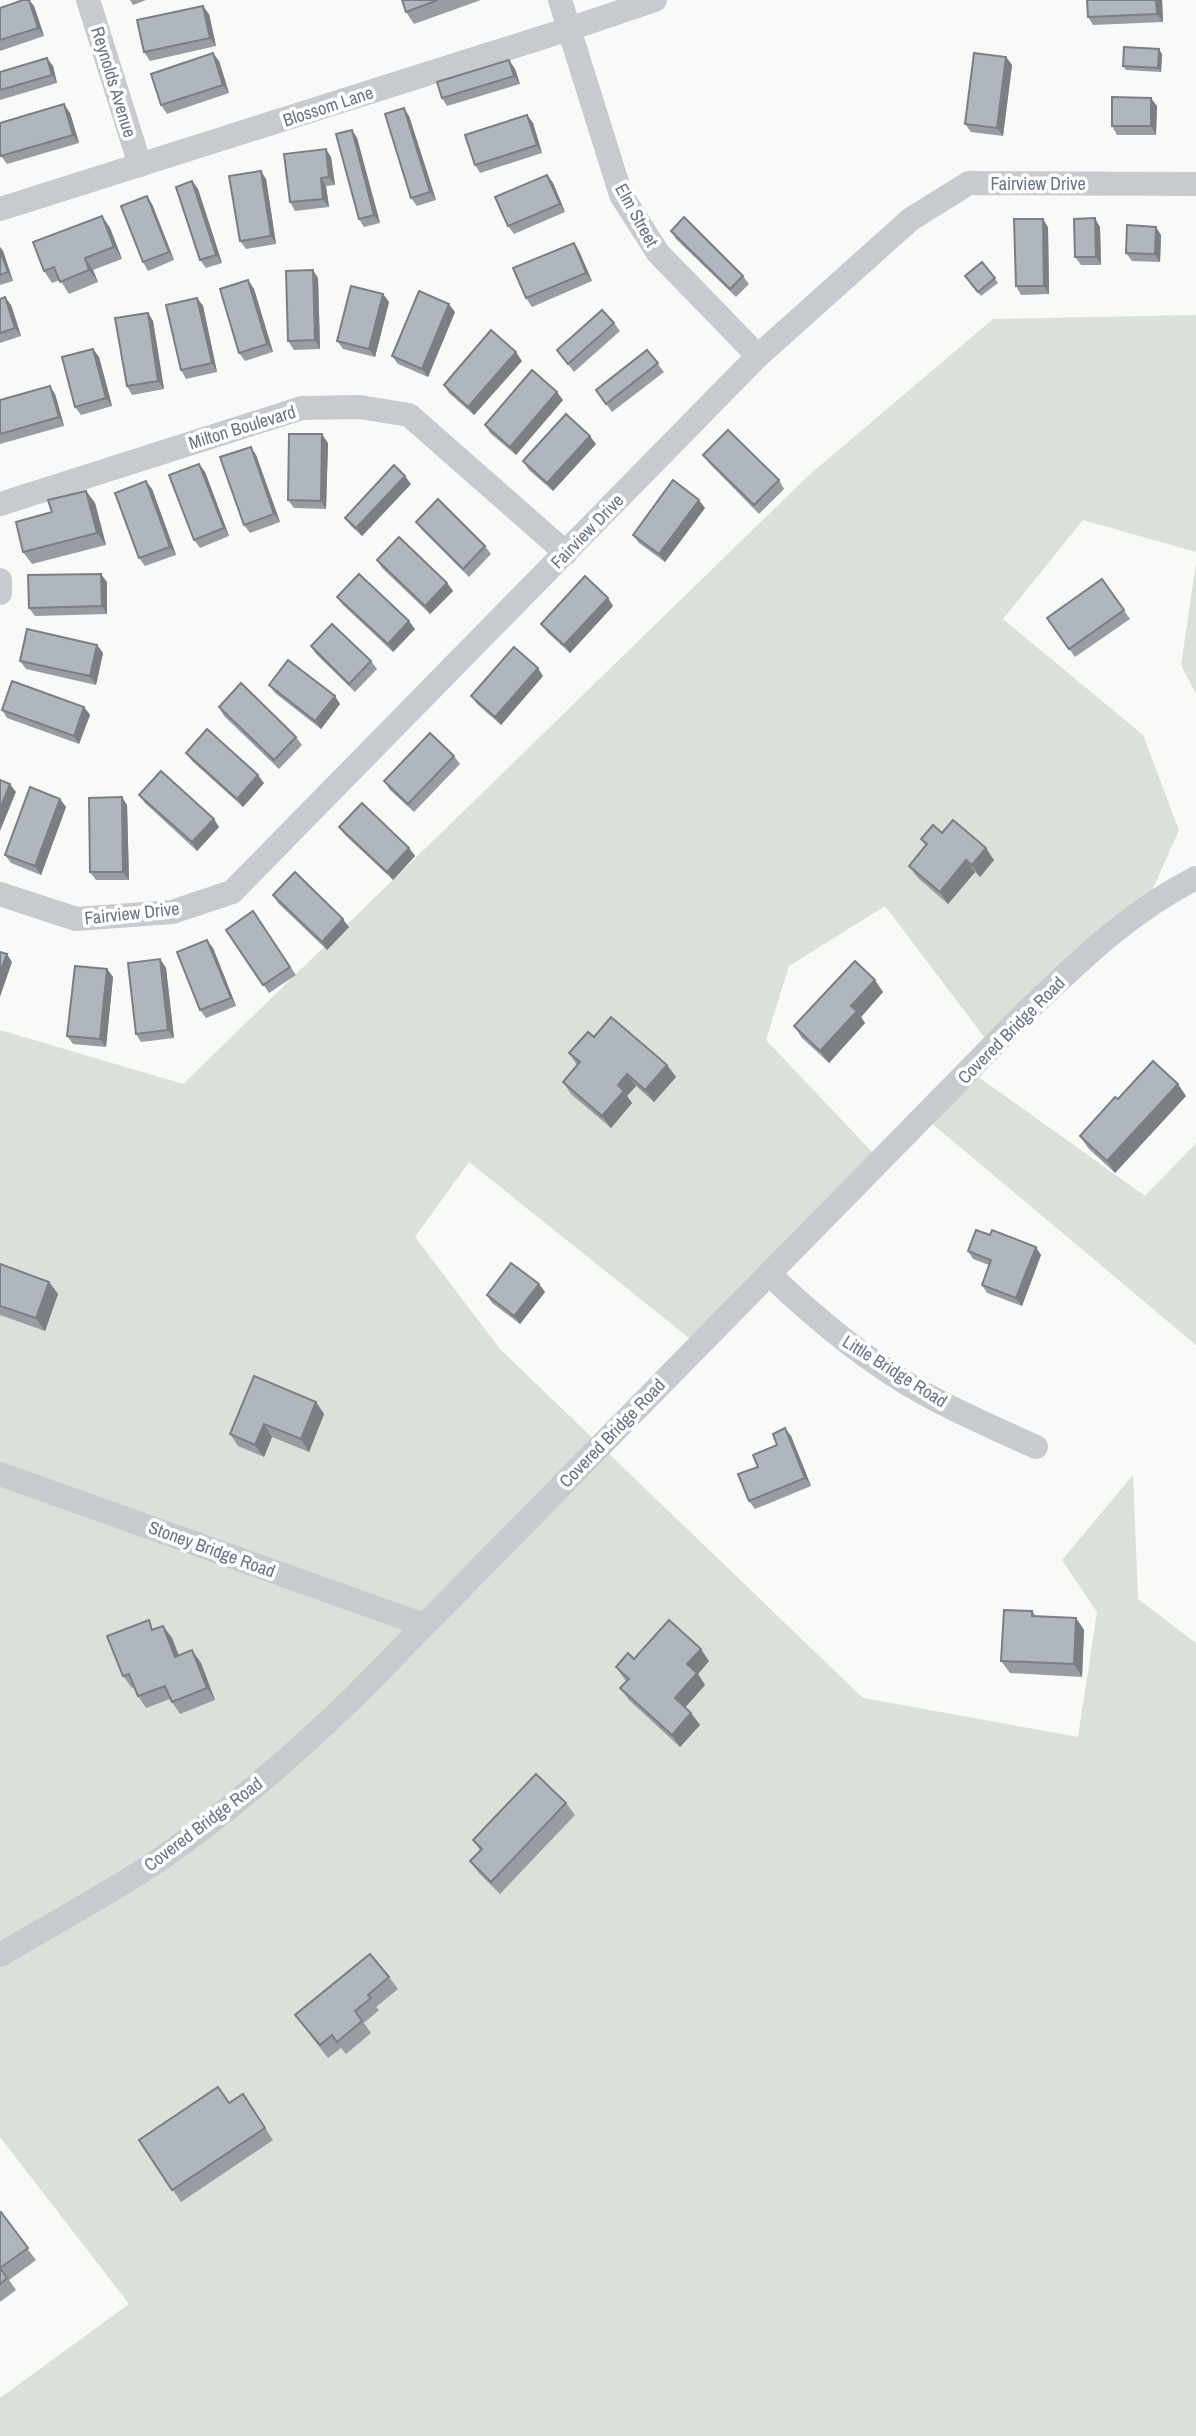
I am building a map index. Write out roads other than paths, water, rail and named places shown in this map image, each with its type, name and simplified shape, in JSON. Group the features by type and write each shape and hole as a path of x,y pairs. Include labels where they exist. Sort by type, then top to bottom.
{"street":[{"name":"Reynolds Avenue","path":"88,0 139,165"},
{"name":"Elm Street","path":"560,0 621,195 658,253 758,356"},
{"name":"Blossom Lane","path":"0,209 655,0"},
{"name":"Fairview Drive","path":"0,894 76,919 172,912 232,892 758,356 911,219 969,183 1196,184"},
{"name":"Milton Boulevard","path":"0,504 302,408 360,407 410,415 566,553"},
{"path":"0,580 0,593"},
{"name":"Covered Bridge Road","path":"0,1955 145,1869 189,1838 309,1741 1028,1010 1108,934 1165,893 1196,878"},
{"name":"Little Bridge Road","path":"769,1273 809,1312 899,1378 925,1394 1036,1447"},
{"name":"Stoney Bridge Road","path":"0,1474 424,1625"}]}
